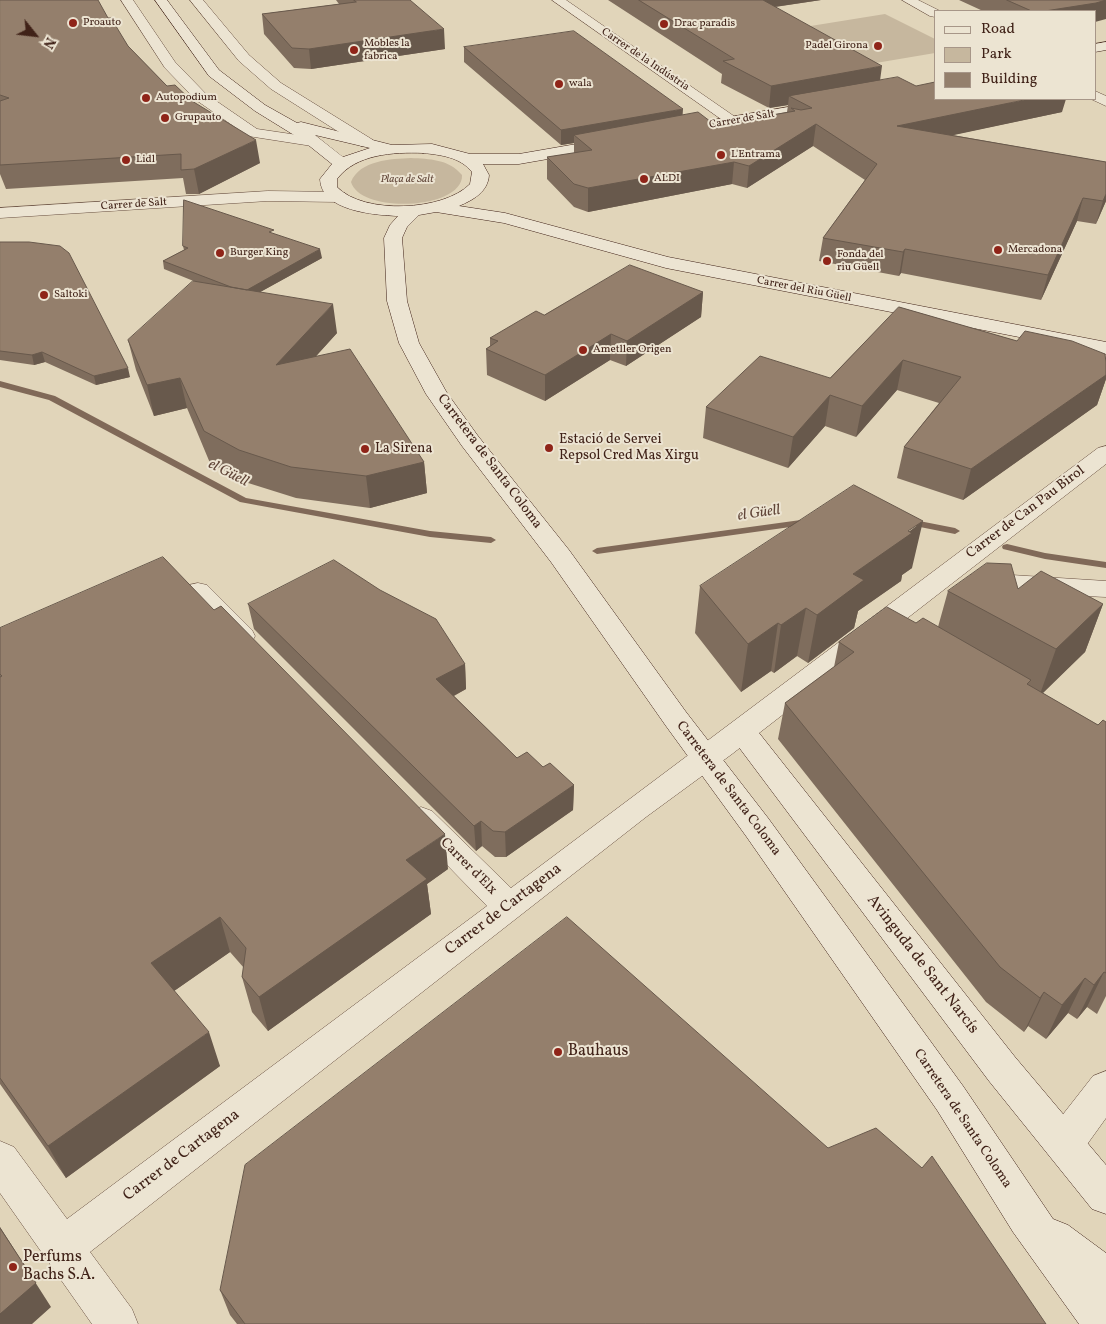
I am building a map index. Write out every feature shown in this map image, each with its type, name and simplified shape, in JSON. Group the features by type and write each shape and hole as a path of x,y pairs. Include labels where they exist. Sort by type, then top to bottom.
{"street":[{"path":"127,0 170,65 201,96 253,133 312,141"},
{"path":"161,0 214,73 260,108 288,124 342,164"},
{"path":"196,0 244,58 276,86 367,144"},
{"name":"Carrer de la Indústria","path":"558,0 733,121"},
{"path":"908,0 934,13"},
{"name":"Carrer de Salt","path":"666,133 842,101"},
{"path":"288,124 367,144 394,149 434,150 466,159 519,159 628,140"},
{"path":"394,149 362,155 342,164 332,172 329,181 331,190 352,204 378,210 414,210 436,207 460,199 477,184 519,159"},
{"path":"466,159 476,166 477,184"},
{"name":"Carrer de Salt","path":"268,196 329,181"},
{"name":"Carrer del Riu Güell","path":"477,184 480,200 505,218"},
{"name":"Carrer de Salt","path":"0,213 268,196 339,197"},
{"name":"Carrer del Riu Güell","path":"436,207 505,218 666,262 1106,348"},
{"name":"Carretera de Santa Coloma","path":"378,210 393,238 397,301 409,344 437,394 470,440 560,556 706,758 950,1098 1027,1218 1105,1324"},
{"path":"393,238 399,225 414,210"},
{"name":"Carrer de Can Pau Birol","path":"947,574 1106,453"},
{"path":"947,574 1001,584 1106,589"},
{"name":"Carrer de Cartagena","path":"62,1248 509,908 635,809 742,731 895,629 947,574"},
{"path":"198,591 260,656"},
{"name":"Avinguda de Sant Narcís","path":"742,731 1002,1068 1106,1195"},
{"name":"Carrer d'Elx","path":"403,800 509,908"},
{"path":"1064,1144 1106,1088"},
{"path":"0,1160 117,1324"},
{"path":"1027,1218 1106,1280"}],"green space":[{"name":"Padel Girona","path":"885,14 934,38 934,53 858,66 792,29"},
{"name":"Plaça de Salt","path":"411,158 438,161 451,166 462,175 458,186 447,195 430,201 411,204 373,200 359,193 351,182 361,169 369,165 386,160"}],"building":[{"path":"0,0 98,0 128,46 167,86 175,85 192,101 256,140 194,169 181,170 181,154 0,165 0,101 9,98 0,95"},
{"path":"354,0 410,0 444,29 309,49 292,48 262,14 356,2"},
{"path":"639,0 763,0 882,66 771,86 723,61 734,59"},
{"path":"1007,0 1106,0 1051,10 1030,10"},
{"name":"wala","path":"574,31 683,109 561,130 464,47"},
{"path":"898,77 916,86 934,82 934,100 1024,100 897,126 1106,162 1106,194 1103,201 1083,198 1048,275 905,249 903,252 823,238 877,164 816,124 749,166 734,162 588,188 574,184 547,157 592,150 574,135 698,112 715,125 795,111 791,108 801,110 812,108 789,96"},
{"path":"184,200 274,230 269,232 320,249 247,290 231,287 163,261 188,248 183,246"},
{"name":"Saltoki","path":"0,242 29,242 60,246 69,253 128,368 94,376 42,352 32,355 0,351"},
{"path":"630,265 703,292 627,341 611,334 545,375 486,349 498,341 490,338 536,311 544,315"},
{"path":"193,281 333,304 276,365 350,349 424,462 366,476 291,467 239,450 204,431 180,378 147,385 128,340"},
{"path":"899,307 1017,341 1025,331 1072,341 1105,354 1106,375 971,469 904,447 961,377 903,360 862,406 830,395 793,437 706,407 760,356 830,378"},
{"path":"854,485 923,521 908,531 912,533 853,574 864,580 817,615 806,608 781,625 778,623 748,644 700,586"},
{"path":"163,557 214,610 221,606 445,834 406,860 427,879 259,997 242,977 246,948 220,917 151,963 209,1032 48,1146 0,1078 0,677 2,676 0,674 0,628"},
{"path":"334,560 380,590 436,619 465,664 436,679 517,758 527,752 543,767 550,763 574,785 505,832 493,831 481,821 474,826 248,604"},
{"path":"987,563 1011,564 1018,589 1041,571 1103,604 1056,649 948,591"},
{"path":"887,607 916,623 923,618 1031,680 1027,684 1098,725 1103,720 1106,722 1106,973 1104,972 1094,985 1085,978 1062,1005 1044,992 1040,998 1000,967 785,703 854,652 839,642"},
{"name":"Bauhaus","path":"567,917 828,1148 876,1128 922,1168 932,1156 1046,1324 245,1324 220,1290 245,1165"},
{"path":"0,1228 36,1283 0,1314"}],"waterway":[{"name":"el Güell","path":"0,384 52,398 243,500 430,534 491,540"},
{"name":"el Güell","path":"597,551 808,522"},
{"name":"el Güell","path":"909,522 955,531"},
{"name":"el Güell","path":"1007,547 1045,556 1106,565"}],"place":[{"name":"Proauto","path":"73,23"},
{"name":"Drac paradis","path":"664,24"},
{"name":"Padel Girona","path":"878,46"},
{"name":"Mobles la fabrica","path":"354,50"},
{"name":"wala","path":"559,84"},
{"name":"Autopodium","path":"146,98"},
{"name":"Grupauto","path":"165,118"},
{"name":"L'Entrama","path":"721,155"},
{"name":"Lidl","path":"126,160"},
{"name":"ALDI","path":"644,179"},
{"name":"Mercadona","path":"998,250"},
{"name":"Burger King","path":"220,253"},
{"name":"Fonda del riu Güell","path":"827,261"},
{"name":"Saltoki","path":"44,295"},
{"name":"Ametller Origen","path":"583,350"},
{"name":"Estació de Servei Repsol Cred Mas Xirgu","path":"549,448"},
{"name":"La Sirena","path":"365,449"},
{"name":"Bauhaus","path":"558,1052"},
{"name":"Perfums Bachs S.A.","path":"13,1267"}]}
